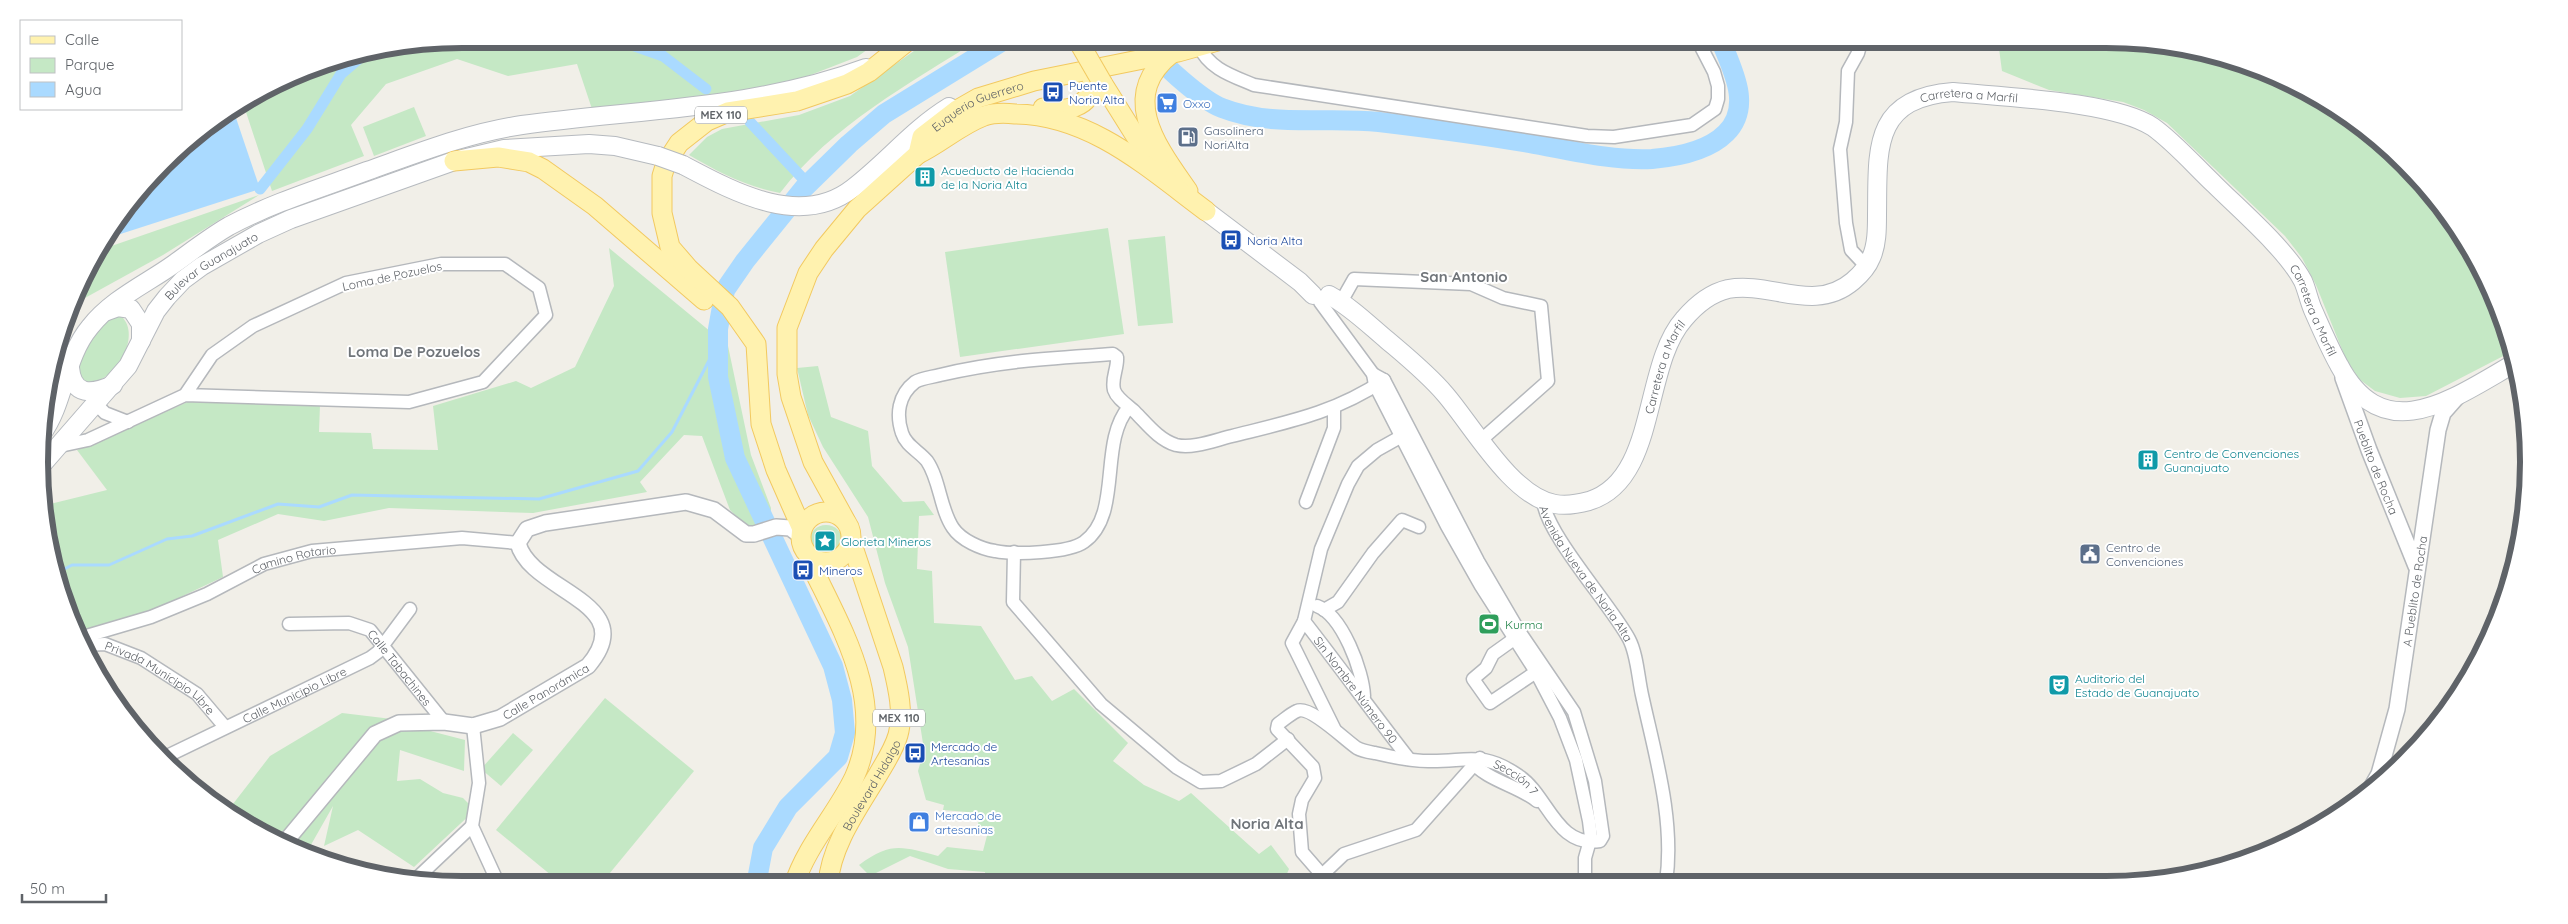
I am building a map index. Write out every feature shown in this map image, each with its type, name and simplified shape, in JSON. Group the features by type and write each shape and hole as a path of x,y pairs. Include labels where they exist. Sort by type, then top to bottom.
{"main road":[{"name":"MEX 110","path":"814,559 804,550 801,533 771,456 761,424 756,344 730,307 670,247 662,213 662,176 666,163 679,143 707,121 728,112 797,101 824,93 869,72 899,48"},
{"path":"1080,48 1098,84 1152,161 1199,205"},
{"name":"Euquerio Guerrero","path":"845,520 813,462 791,397 787,374 786,328 808,273 856,209 918,154 922,137 957,110 978,98 1004,88 1191,48"},
{"path":"1176,52 1151,73 1146,100 1150,130 1156,146 1199,205"},
{"name":"Bulevar Guanajuato","path":"50,420 58,405 75,352 89,327 104,313 196,246 229,226 265,209 448,142 522,126 728,102 778,93 865,69 889,56"},
{"path":"969,123 981,109 992,106 1022,104 1053,110 1075,107 1088,98 1098,84"},
{"name":"Bulevar Guanajuato","path":"48,459 128,366 156,311 183,280 228,249 291,219 454,161 504,149 555,144 615,146 658,156 683,165 730,189 778,204 802,207 822,204 854,188 921,125 940,112 958,102 1004,88"},
{"name":"Carretera a Marfil","path":"1543,500 1565,505 1580,504 1596,499 1613,489 1625,474 1636,450 1669,341 1682,320 1711,296 1728,290 1745,288 1791,296 1815,297 1835,293 1862,273 1872,258 1877,237 1878,158 1882,135 1893,116 1909,103 1930,94 1953,92 2093,108 2124,115 2152,127 2179,150 2266,235 2303,281 2339,366 2357,392 2373,406 2415,411 2431,407 2459,395 2509,366"},
{"path":"918,154 969,123 986,115 1019,114 1046,117 1072,124 1116,146 1199,205"},
{"path":"454,161 498,157 530,162 543,169 596,206 710,304 731,327 757,364"},
{"name":"Avenida Nueva de Noria Alta","path":"1199,205 1300,282 1325,296 1426,374 1446,394 1480,441 1530,494 1543,500"},
{"path":"104,313 118,307 131,308 140,318 141,342"},
{"path":"70,368 75,385 86,392 102,390 113,385"},
{"path":"801,533 810,517 824,512 832,512 845,520"},
{"name":"MEX 110","path":"845,520 849,526 851,542"},
{"path":"814,559 827,562 840,558 849,548 851,542"},
{"name":"Boulevard Hidalgo","path":"830,876 841,840 891,752 898,734 900,720 898,688 894,667 851,542"},
{"name":"Boulevard Hidalgo","path":"797,876 803,861 854,778 866,741 867,724 858,672 816,575 814,559"}],"street":[{"path":"1200,48 1202,54 1217,69 1254,85 1600,138 1692,125 1715,109 1718,99 1718,86 1714,72 1702,48"},
{"path":"1859,48 1848,71 1846,122 1840,150 1846,223 1851,250 1866,266"},
{"name":"Loma de Pozuelos","path":"441,264 505,264 539,288 546,315 483,382 409,402 186,395 212,355 253,326 346,283 441,264"},
{"path":"1480,441 1548,381 1541,306 1503,298 1471,284 1354,279 1325,296 1377,380 1522,636 1574,712 1595,781 1602,821 1603,836 1600,841 1590,842"},
{"path":"1130,407 1122,416 1110,462 1106,504 1100,528 1083,543 1058,550 1014,552 995,551 972,544 953,528 927,461 908,444 902,435 898,412 901,400 915,382 983,365 1113,354 1117,357 1118,364 1113,377 1114,391 1130,407 1158,435 1176,445 1196,445 1283,425 1334,408 1377,380"},
{"name":"Pueblito de Rocha","path":"2339,366 2369,450 2416,568"},
{"path":"1377,380 1402,436 1447,526 1514,639 1536,672 1560,718 1576,760 1589,821 1590,842 1585,858 1585,876"},
{"path":"60,446 88,440 186,395"},
{"name":"A Pueblito de Rocha","path":"2379,774 2397,708 2416,568 2438,430 2443,413 2459,395"},
{"path":"96,404 105,413 128,422"},
{"path":"1306,502 1334,428 1334,408"},
{"path":"1335,730 1292,643 1304,617 1321,549 1348,484 1358,466 1377,450 1402,436"},
{"name":"Avenida Nueva de Noria Alta","path":"1543,500 1544,508 1559,538 1630,640 1661,782 1669,842 1667,876"},
{"path":"518,543 527,529 536,525 686,502 714,510 746,534 754,534 776,527 790,528 801,533"},
{"path":"1324,610 1338,602 1373,554 1402,520 1419,527"},
{"name":"Camino Rotario","path":"86,636 151,617 207,594 264,564 312,551 462,538 518,543"},
{"name":"Calle Panorámica","path":"288,838 375,734 399,723 444,722 473,726 500,718 588,666 600,647 602,630 592,610 584,601 535,571 525,560 518,543"},
{"path":"1014,552 1013,602 1101,704 1176,767 1202,782 1221,780 1256,764 1288,739"},
{"path":"1304,617 1313,606 1324,610 1340,627 1360,670 1364,701"},
{"name":"Calle Municipio Libre","path":"169,755 370,658 378,652 382,643 410,609"},
{"name":"Sin Nombre Número 90","path":"1304,617 1353,683 1364,701 1409,759"},
{"name":"Calle Tabachines","path":"289,624 359,624 370,630 444,722"},
{"path":"1514,639 1493,654 1486,668 1473,679 1490,704 1536,672"},
{"name":"Privada Municipio Libre","path":"90,645 105,644 150,663 197,694 225,728"},
{"path":"1321,876 1302,852 1299,814 1302,800 1315,778 1314,767 1277,729 1278,724 1298,710 1304,710 1335,730 1358,749 1428,761 1474,761"},
{"path":"473,726 480,783 472,826 495,876"},
{"path":"1326,876 1344,854 1416,830 1474,761"},
{"name":"Sección 7","path":"1474,761 1519,776 1536,790 1543,805 1555,822 1577,839 1590,842"},
{"path":"421,874 472,826"}],"green space":[{"path":"435,48 870,48 857,57 795,81 750,90 592,109 577,64 508,76 457,59 386,84 351,125 364,156 272,191 245,109 303,79 329,69 381,55"},
{"path":"918,48 965,48 899,89 847,126 800,169 780,193 756,187 733,178 689,155 707,137 722,129 799,115 850,96"},
{"path":"1999,48 2133,48 2187,55 2239,69 2289,90 2313,103 2336,117 2379,150 2418,189 2435,210 2451,232 2478,279 2499,329 2506,355 2426,396 2400,398 2375,391 2359,379 2345,357 2316,285 2302,258 2285,236 2167,123 2144,110 2123,102 2049,90 2002,71"},
{"path":"414,107 426,136 374,156 363,127"},
{"path":"259,195 163,255 80,301 108,247"},
{"path":"1108,228 1124,334 960,357 945,252"},
{"path":"1165,236 1173,323 1138,326 1128,240"},
{"path":"609,248 728,346 751,455 771,508 770,519 748,528 730,510 702,436 684,435 640,482 647,492 533,513 389,508 324,521 278,514 218,540 223,577 151,611 83,630 69,595 55,543 50,504 107,490 77,450 190,401 320,405 319,432 371,433 373,449 438,450 433,406 516,381 531,388 575,367 614,286"},
{"path":"120,315 126,323 129,332 125,353 112,372 103,378 94,382 83,380 77,371 77,364 84,346 105,317"},
{"path":"818,366 831,417 868,431 872,466 903,502 924,501 934,515 919,516 917,569 932,571 934,623 981,626 1015,680 1032,676 1052,701 1074,689 1128,743 1113,761 1144,785 1179,801 1191,793 1259,854 1271,845 1289,869 1286,876 985,876 985,872 948,869 910,856 870,876 859,865 880,852 897,848 938,856 947,847 983,851 989,828 978,826 979,813 943,810 944,805 926,800 918,771 924,750 908,647 885,583 868,517 823,447 808,415 797,368"},
{"path":"826,525 838,530 843,542 838,554 826,559 814,554 809,542 814,530"},
{"path":"605,698 694,771 607,876 552,876 496,830"},
{"path":"342,713 417,722 407,725 465,740 464,771 400,750 397,781 420,779 443,793 463,798 475,810 414,867 358,830 324,846 333,806 309,847 279,834 231,806 270,756"},
{"path":"513,733 533,750 501,786 481,769"}],"water":[{"path":"235,115 260,189 115,236 150,189 169,169 189,150"}],"waterway":[{"path":"640,48 663,56 706,89"},
{"path":"758,876 763,848 788,807 838,757 845,733 842,700 833,666 735,458 718,377 718,329 725,290 745,261 804,188 849,144 884,114 991,48"},
{"path":"1148,48 1201,96 1222,108 1241,114 1280,120 1359,120 1379,122 1492,137 1606,157 1637,159 1671,157 1691,152 1701,149 1726,133 1734,122 1738,111 1739,99 1738,87 1724,48"},
{"path":"260,189 307,129 341,74 355,62"},
{"path":"750,122 808,184"},
{"path":"62,570 72,565 109,565 167,539 192,536 278,504 319,507 352,495 539,499 638,471 672,432 717,345"}],"place":[{"name":"Puente Noria Alta","path":"1053,92"},
{"name":"Oxxo","path":"1167,103"},
{"name":"Gasolinera NoriAlta","path":"1188,137"},
{"name":"Acueducto de Hacienda de la Noria Alta","path":"925,177"},
{"name":"Noria Alta","path":"1231,240"},
{"name":"Centro de Convenciones Guanajuato","path":"2148,460"},
{"name":"Glorieta Mineros","path":"825,541"},
{"name":"Centro de Convenciones","path":"2090,554"},
{"name":"Mineros","path":"803,570"},
{"name":"Kurma","path":"1489,624"},
{"name":"Auditorio del Estado de Guanajuato","path":"2059,685"},
{"name":"Mercado de Artesanías","path":"915,753"},
{"name":"Mercado de artesanias","path":"919,822"}],"district":[{"name":"San Antonio","path":"1464,276"},
{"name":"Loma De Pozuelos","path":"414,351"},
{"name":"Noria Alta","path":"1267,823"}]}
